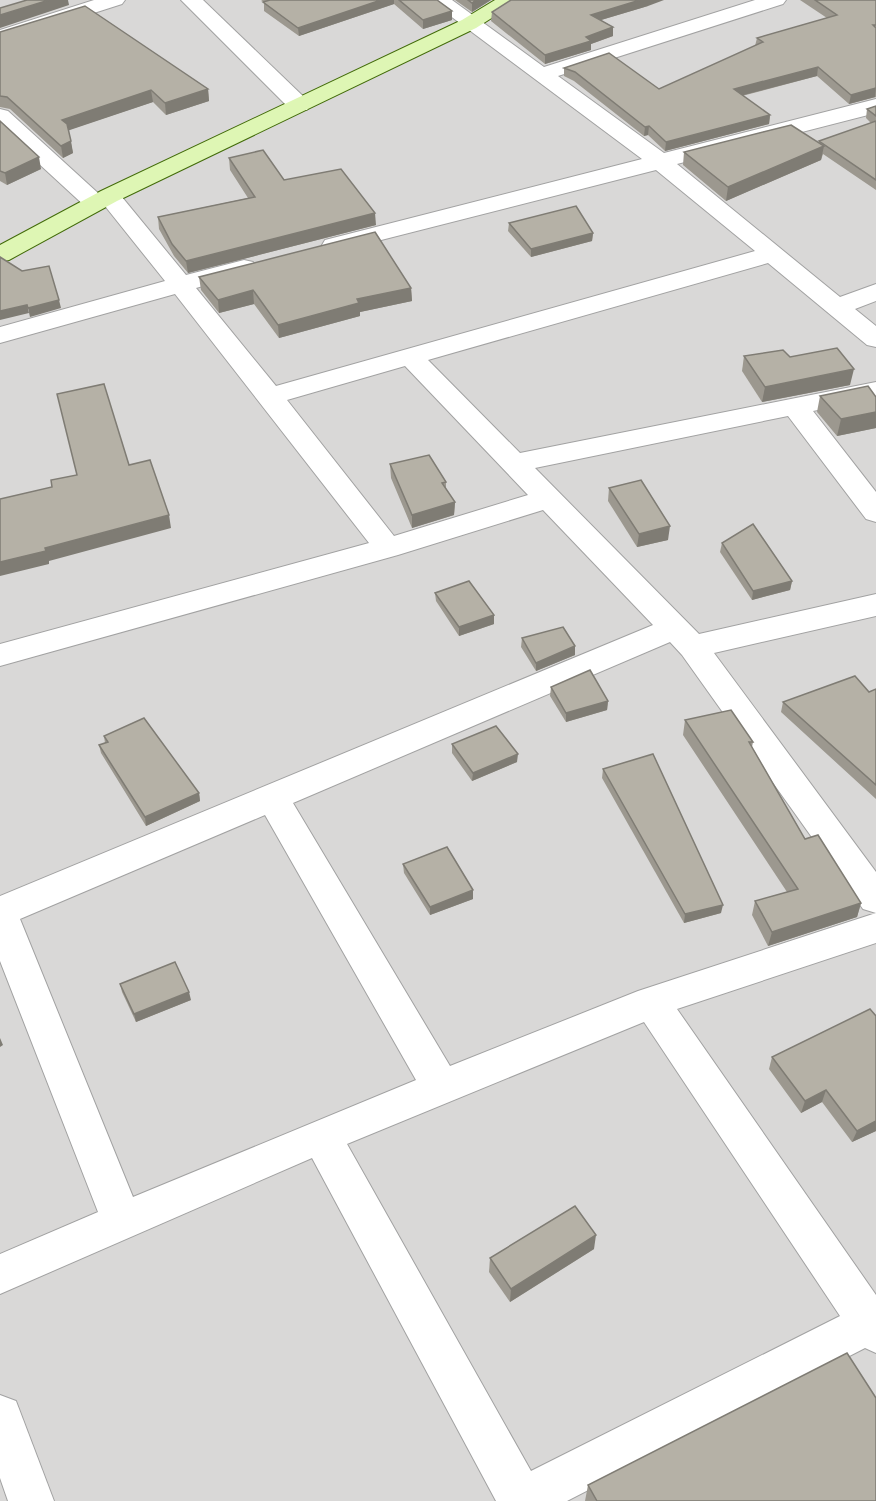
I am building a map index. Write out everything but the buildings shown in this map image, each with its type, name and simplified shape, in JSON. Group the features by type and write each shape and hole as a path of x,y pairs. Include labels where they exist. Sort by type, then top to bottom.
{"street":[{"path":"0,37 115,0"},
{"path":"191,0 299,105"},
{"path":"439,0 662,162 876,339"},
{"path":"0,255 102,199 469,24 510,0"},
{"path":"540,75 776,0"},
{"path":"306,252 876,106"},
{"path":"0,116 102,199 180,283 388,548"},
{"path":"270,396 773,254"},
{"path":"0,334 180,283 272,260"},
{"path":"837,306 876,292"},
{"path":"410,356 683,637 876,899"},
{"path":"514,463 876,390"},
{"path":"795,406 876,512"},
{"path":"0,655 388,548 550,498"},
{"path":"122,1221 0,913 272,797 683,637 876,605"},
{"path":"272,797 441,1087"},
{"path":"0,1274 321,1136 651,1002 876,928"},
{"path":"321,1136 522,1500 874,1325 651,1002"},
{"path":"0,1417 31,1501"}],"shaded area":[{"path":"0,0 876,0 876,1501 0,1501"}]}
